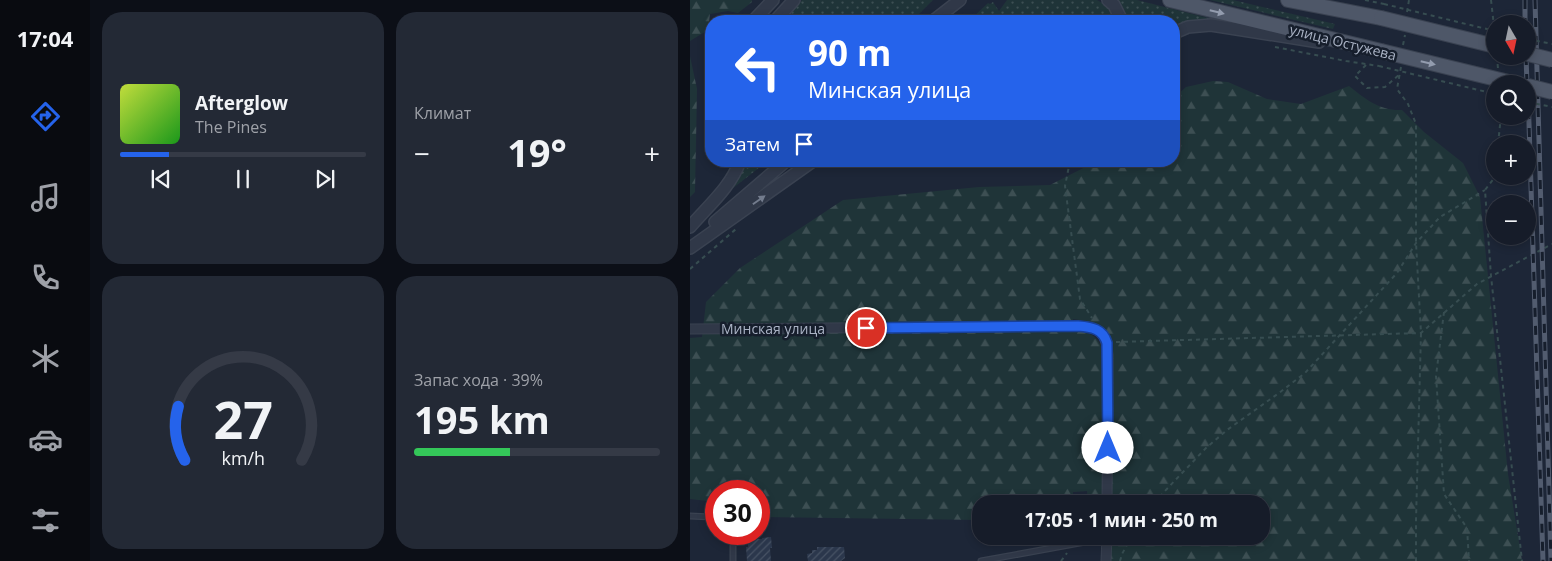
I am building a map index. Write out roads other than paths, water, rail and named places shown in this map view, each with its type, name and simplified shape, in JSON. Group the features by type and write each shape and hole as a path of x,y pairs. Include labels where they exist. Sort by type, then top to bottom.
{"main road":[{"name":"улица Остужева","path":"1170,0 1486,77"},
{"name":"улица Остужева","path":"1288,0 1381,18 1486,44"},
{"path":"1536,56 1552,60"},
{"path":"1536,88 1552,92"}],"street":[{"path":"759,15 773,0"},
{"path":"780,15 794,0"},
{"path":"941,15 960,0"},
{"path":"944,15 960,0"},
{"path":"952,15 960,0"},
{"path":"1108,0 1114,5 1120,15"},
{"path":"1324,0 1381,18"},
{"path":"1180,30 1188,27 1217,25 1380,51"},
{"path":"690,228 723,190 737,167"},
{"path":"690,246 779,167"},
{"path":"690,246 804,167"},
{"name":"Минская улица","path":"690,329 1078,326 1096,329 1102,332 1107,343 1107,495"},
{"path":"1106,561 1107,545"}],"lane":[{"path":"690,516 705,517"},
{"path":"733,545 733,561"},
{"path":"981,561 1065,545"}],"railway":[{"path":"1525,0 1525,15"},
{"path":"1535,0 1551,561"},
{"path":"1526,65 1527,75"},
{"path":"1529,125 1543,561"}]}
